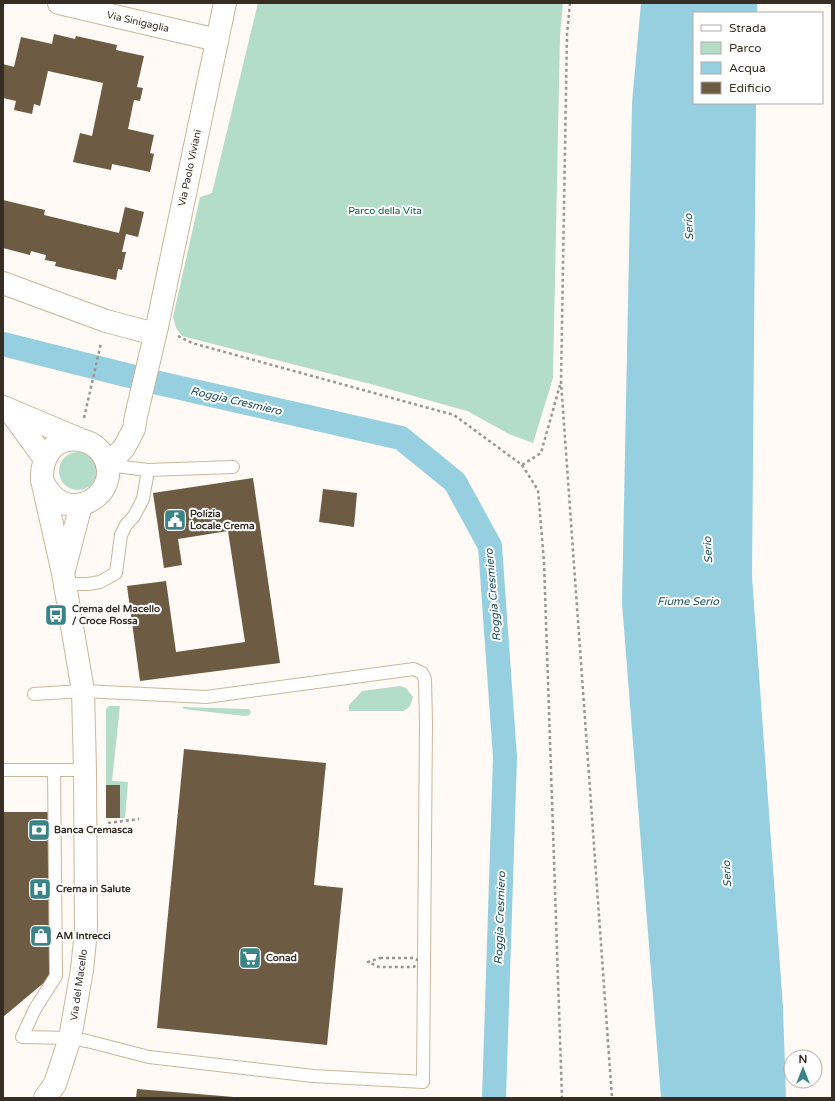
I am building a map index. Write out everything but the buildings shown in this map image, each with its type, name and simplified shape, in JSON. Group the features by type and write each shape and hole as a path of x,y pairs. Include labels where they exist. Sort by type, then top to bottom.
{"street":[{"name":"Via Sinigaglia","path":"59,3 217,40"},
{"name":"Via Paolo Viviani","path":"107,465 124,448 134,429 225,3"},
{"path":"3,283 106,321 156,330"},
{"path":"6,408 84,441 97,448 103,456 107,465 108,476 100,495 81,505 61,503 53,498 46,490 42,480 42,469 45,459 51,449 59,443 69,440 84,441"},
{"path":"6,408 45,459"},
{"name":"Via Paolo Viviani","path":"84,441 111,439 128,427 136,416"},
{"name":"Via del Macello","path":"42,480 64,579 83,691 85,770 86,930 82,970 70,1038 52,1093"},
{"path":"64,579 81,505"}],"lane":[{"path":"107,465 148,470 233,467"},
{"path":"64,579 88,584 100,582 116,573 121,535 143,499 148,470"},
{"path":"34,694 83,691 136,695 206,697 414,669 422,673 426,679 423,1082 313,1076 149,1057 70,1038 22,1037 35,1009 56,976 54,770"},
{"path":"3,770 85,770"}],"path":[{"path":"570,3 567,34 561,382 612,1098"},
{"path":"86,409 106,321"},
{"path":"156,330 192,343 454,415 522,465 538,490 544,562 562,1098"},
{"path":"522,465 541,453 561,382"},
{"path":"106,823 139,819"},
{"path":"380,958 412,958 424,962 412,967 379,967 368,962 380,958"}],"green space":[{"name":"Parco della Vita","path":"258,3 563,3 560,36 553,378 533,443 509,434 467,411 378,386 182,336 176,328 173,317 200,197 212,193"},
{"path":"78,452 88,455 94,461 97,471 94,481 88,487 78,490 68,487 62,481 59,471 62,461 68,455"},
{"path":"400,686 406,688 413,697 410,706 404,711 349,711 349,705 362,691"},
{"path":"109,706 120,706 112,781 128,782 125,818 120,818 120,785 106,785 106,709"},
{"path":"182,707 249,709 251,712 249,715 245,716 184,709"}],"water":[{"name":"Fiume Serio","path":"641,3 757,3 757,12 693,12 693,104 756,104 752,577 783,1007 784,1049 783,1049 783,1089 786,1089 786,1098 661,1098 622,603 632,103"}],"waterway":[{"name":"Roggia Cresmiero","path":"3,344 150,381 401,438 455,482 490,546 505,757 494,1098"}],"place":[{"name":"Polizia Locale Crema","path":"175,520"},
{"name":"Crema del Macello / Croce Rossa","path":"56,615"},
{"name":"Banca Cremasca","path":"39,830"},
{"name":"Crema in Salute","path":"40,889"},
{"name":"AM Intrecci","path":"41,936"},
{"name":"Conad","path":"250,958"}],"water label":[{"name":"Serio","path":"689,227"},
{"name":"Serio","path":"708,550"},
{"name":"Serio","path":"727,874"}]}
